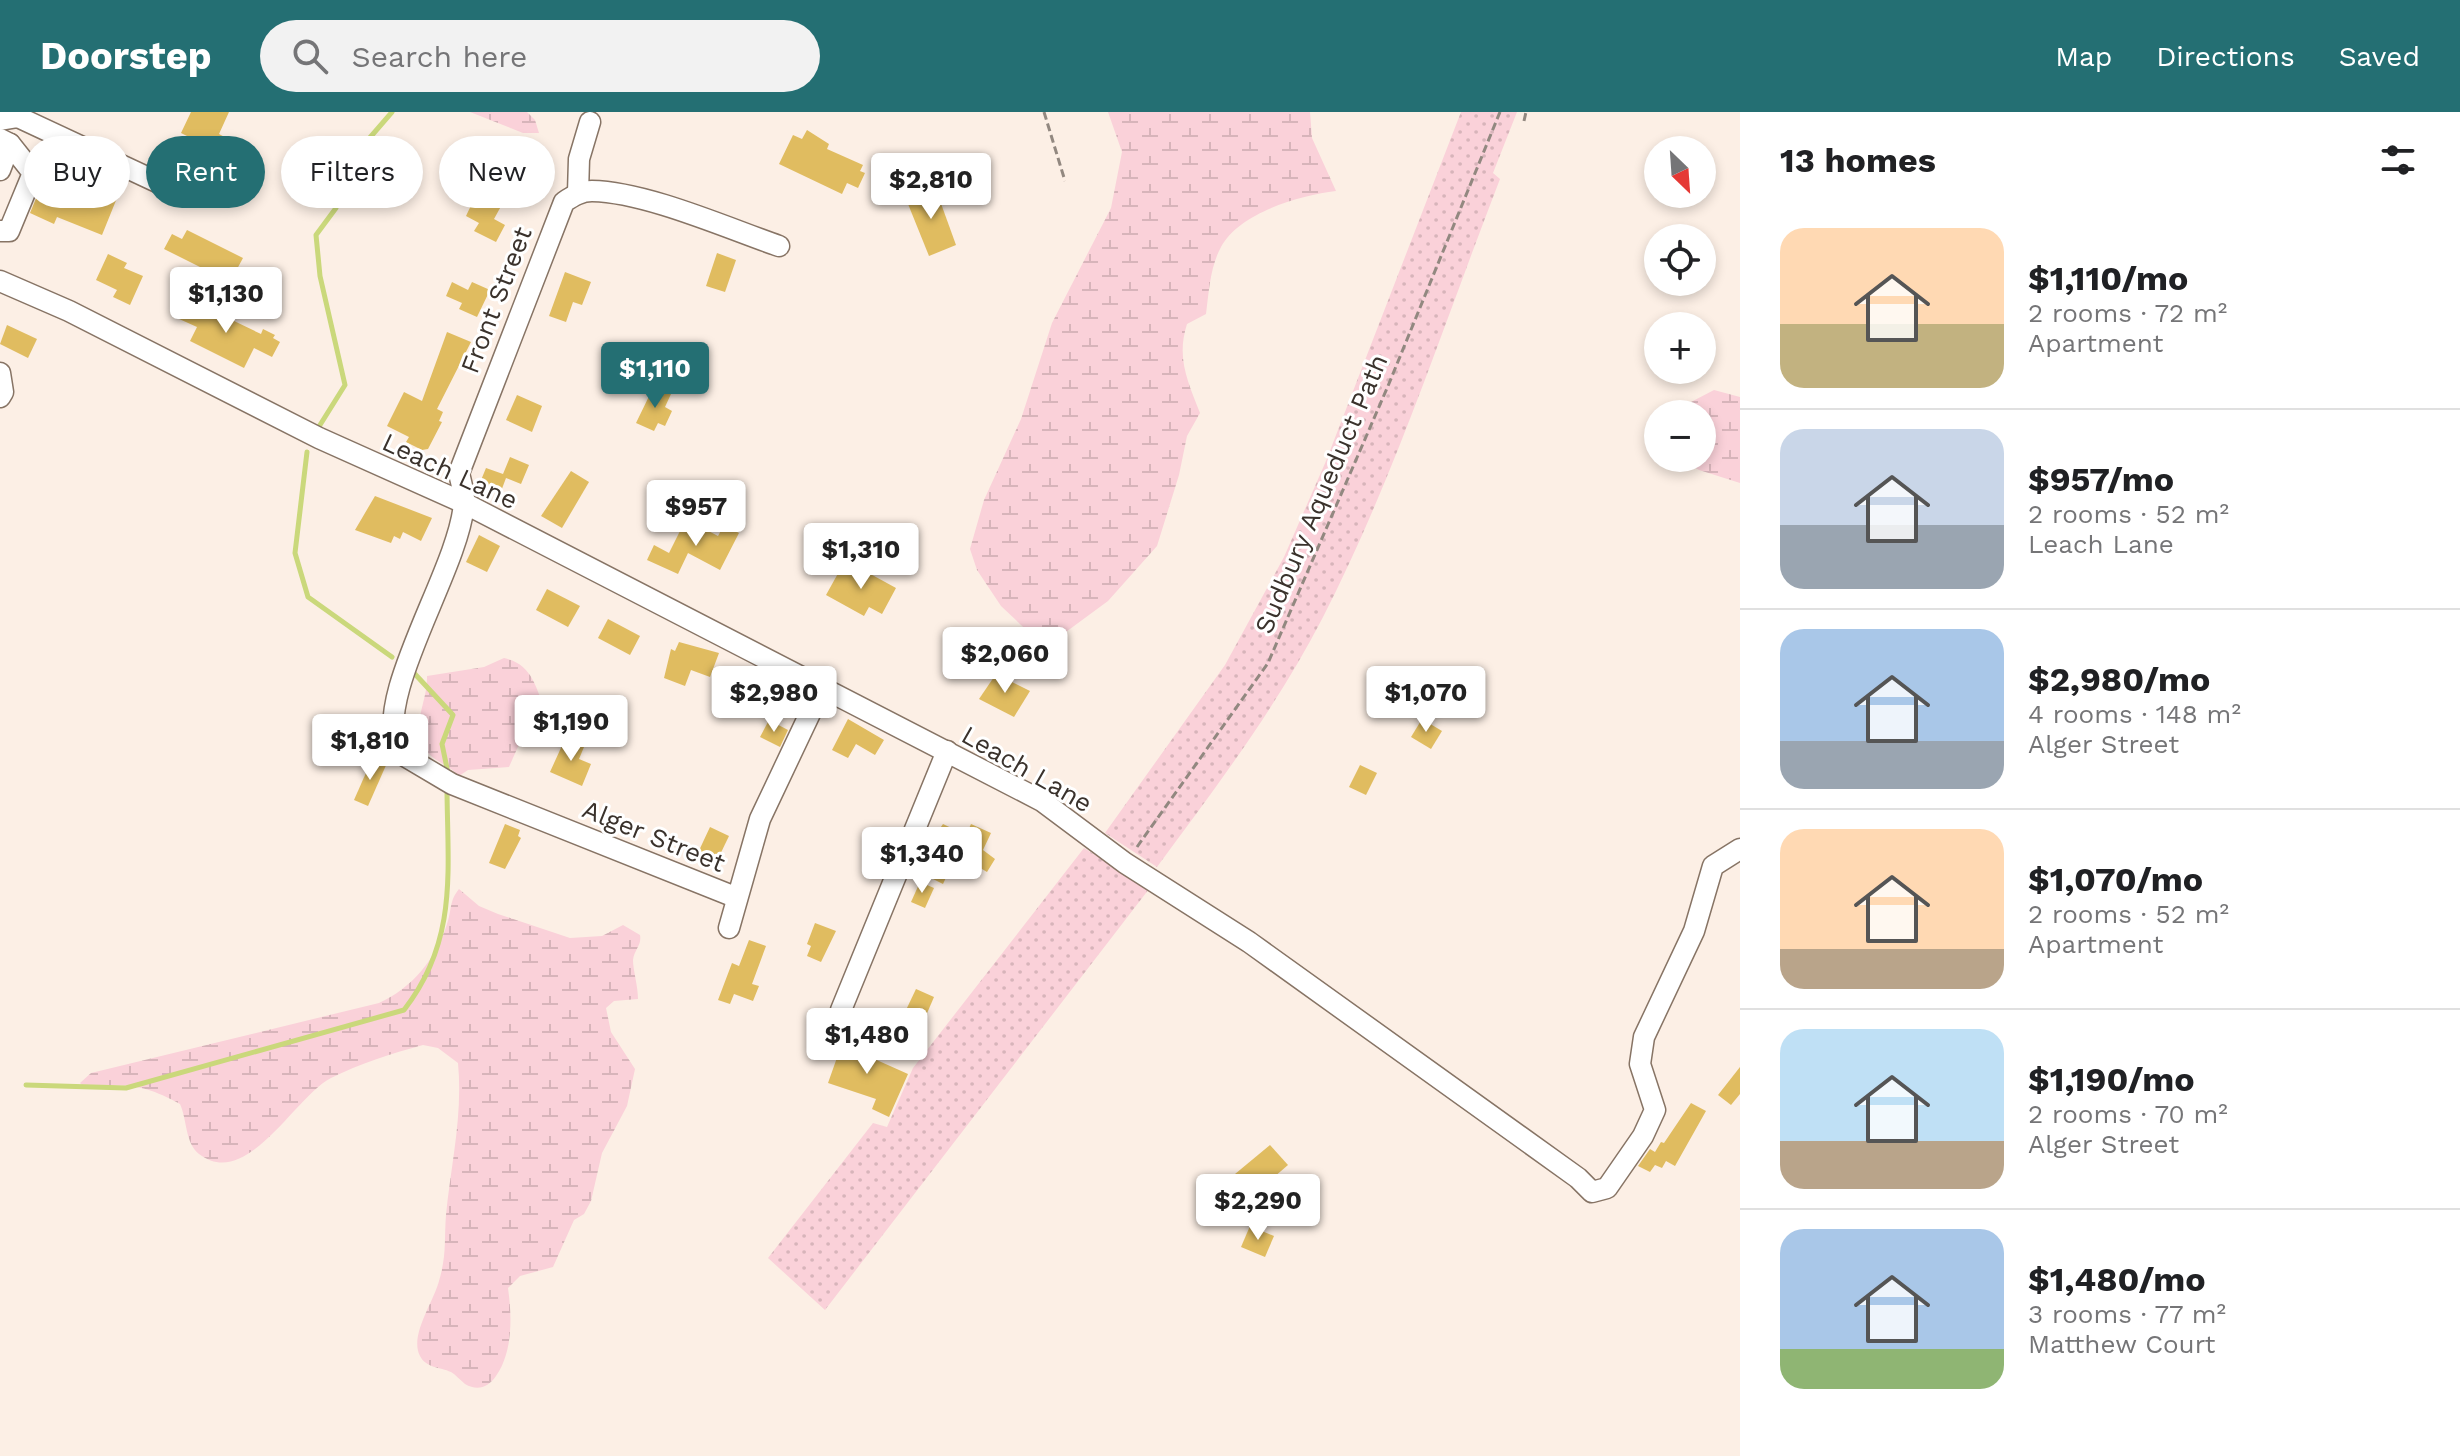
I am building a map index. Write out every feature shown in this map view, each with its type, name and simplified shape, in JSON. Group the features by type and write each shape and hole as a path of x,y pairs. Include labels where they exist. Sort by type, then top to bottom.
{"street":[{"path":"0,120 18,117 146,177"},
{"path":"590,122 579,159 578,193 594,191 650,203 779,246"},
{"path":"0,170 5,142"},
{"path":"0,231 9,231 33,173 5,142"},
{"name":"Front Street","path":"394,743 391,725 395,698 441,583 464,503 459,473 551,230 564,202 578,193"},
{"name":"Leach Lane","path":"0,281 69,311 319,438 464,503 823,686 1055,809 1125,863 1249,942 1565,1169 1592,1192 1607,1188 1643,1136 1655,1110 1640,1064 1644,1037 1694,931 1713,866 1740,849"},
{"path":"0,373 3,392 0,397"},
{"name":"Alger Street","path":"394,743 398,752 413,763 452,784 735,897 760,819 823,686"},
{"path":"841,1010 947,751"},
{"path":"729,928 735,897"}],"path":[{"path":"1044,112 1065,181"},
{"name":"Sudbury Aqueduct Path","path":"1125,863 1268,663 1388,386 1500,112"},
{"path":"1524,121 1526,112"}],"green space":[{"path":"470,112 527,112 535,120 539,133 523,133"},
{"path":"1108,112 1310,112 1312,138 1336,191 1305,197 1256,215 1242,224 1221,247 1212,271 1206,314 1187,324 1184,336 1185,370 1200,413 1187,436 1179,475 1157,546 1108,601 1055,640 1039,642 1001,606 977,570 970,549 984,500 1021,419 1052,323 1111,208 1122,152"},
{"path":"1461,112 1517,112 1493,173 1500,179 1395,457 1348,566 1304,652 1244,746 1157,867 1105,833 1225,665 1284,557 1326,461"},
{"path":"1714,390 1740,397 1740,483 1705,472 1716,472 1716,400 1695,400"},
{"path":"504,658 527,671 545,711 528,724 509,767 468,770 459,776 429,754 423,745 419,726 427,676 484,667"},
{"path":"1084,848 1149,889 825,1310 768,1258 873,1123 887,1127 913,1068"},
{"path":"459,889 479,906 570,938 602,936 623,925 640,935 633,960 638,999 614,1001 606,1008 611,1032 635,1069 627,1106 602,1153 591,1201 584,1214 574,1220 553,1267 520,1276 508,1288 510,1322 506,1356 493,1380 478,1388 465,1384 451,1372 426,1363 417,1348 420,1329 443,1263 458,1121 458,1063 438,1048 423,1045 353,1068 317,1088 252,1151 235,1160 217,1162 194,1149 180,1104 145,1089 123,1086 85,1088 80,1083 91,1073 379,1003 391,997 412,981 436,949"}],"building":[{"path":"191,112 229,112 219,134 223,136 187,136 181,133"},
{"path":"807,130 829,144 827,149 863,165 860,171 865,173 858,188 847,183 842,194 779,164 793,135 802,139"},
{"path":"935,187 956,245 929,256 906,199"},
{"path":"32,208 113,208 102,235 57,217 54,224 30,213"},
{"path":"470,208 500,208 494,219 505,225 496,242 474,231 479,223 466,216"},
{"path":"187,230 243,258 230,282 164,249 172,234 182,239"},
{"path":"717,253 736,260 725,292 706,286"},
{"path":"108,254 127,263 124,268 143,276 130,305 113,297 117,290 96,280"},
{"path":"565,272 591,282 582,305 573,302 566,322 549,316"},
{"path":"452,282 468,290 472,282 490,290 477,317 459,309 462,303 446,296"},
{"path":"186,298 261,334 263,329 275,335 273,338 280,342 272,357 254,348 244,368 190,341 197,327 177,318"},
{"path":"7,325 37,339 28,358 0,344"},
{"path":"447,332 471,342 437,409 443,412 439,421 442,422 428,449 422,450 406,442 409,437 387,426 404,392 422,401"},
{"path":"654,386 671,394 665,407 672,411 665,426 658,423 654,431 636,423"},
{"path":"517,395 542,406 532,432 506,420"},
{"path":"510,457 529,465 521,484 506,478 500,494 479,485 486,468 503,474"},
{"path":"571,471 589,482 562,528 541,516"},
{"path":"375,496 432,518 421,541 403,532 400,539 394,536 391,543 355,530"},
{"path":"683,525 694,531 697,525 718,536 724,525 739,533 720,570 688,553 678,574 647,560 654,545 669,553"},
{"path":"479,535 500,546 487,572 466,562"},
{"path":"854,565 896,588 882,614 869,607 864,616 826,595 841,568 850,573"},
{"path":"547,589 580,606 568,627 536,610"},
{"path":"608,619 640,636 630,655 598,638"},
{"path":"679,642 719,653 710,677 691,670 685,686 664,678 671,649 675,651"},
{"path":"996,674 1030,691 1014,717 979,699"},
{"path":"848,719 884,740 875,755 856,744 848,758 832,750"},
{"path":"1422,719 1442,731 1431,749 1411,737"},
{"path":"769,720 788,730 780,747 760,737"},
{"path":"565,739 584,747 579,759 591,764 582,786 550,772"},
{"path":"373,757 387,763 368,806 354,800"},
{"path":"1360,765 1377,773 1366,795 1349,787"},
{"path":"505,824 520,830 518,836 521,838 505,869 489,863"},
{"path":"943,824 966,835 971,824 991,833 983,850 995,859 987,872 957,854 943,884 929,877 941,853 932,848 932,840"},
{"path":"710,827 729,836 715,865 696,857"},
{"path":"920,882 934,888 925,908 911,902"},
{"path":"815,923 836,931 821,962 807,956 811,946 807,944"},
{"path":"749,940 766,946 752,984 759,986 753,1001 734,994 730,1004 718,1000 732,963 739,966"},
{"path":"916,989 934,997 925,1018 906,1010"},
{"path":"845,1035 864,1042 861,1053 908,1074 889,1117 872,1109 876,1099 828,1083"},
{"path":"1740,1067 1740,1094 1731,1105 1718,1095"},
{"path":"1691,1103 1706,1111 1675,1166 1666,1161 1662,1168 1655,1165 1650,1172 1638,1166 1650,1149 1655,1152 1661,1142 1664,1143"},
{"path":"1270,1145 1288,1165 1253,1195 1235,1174"},
{"path":"1250,1226 1274,1236 1265,1257 1241,1247"}],"waterway":[{"path":"320,425 345,385 320,276 316,235 336,208 354,156 392,112"},
{"path":"307,452 295,553 308,597 392,657"},
{"path":"414,673 453,715 442,744 448,773"},
{"path":"26,1085 126,1088 404,1010 421,984 441,933 448,879 447,793"}]}
